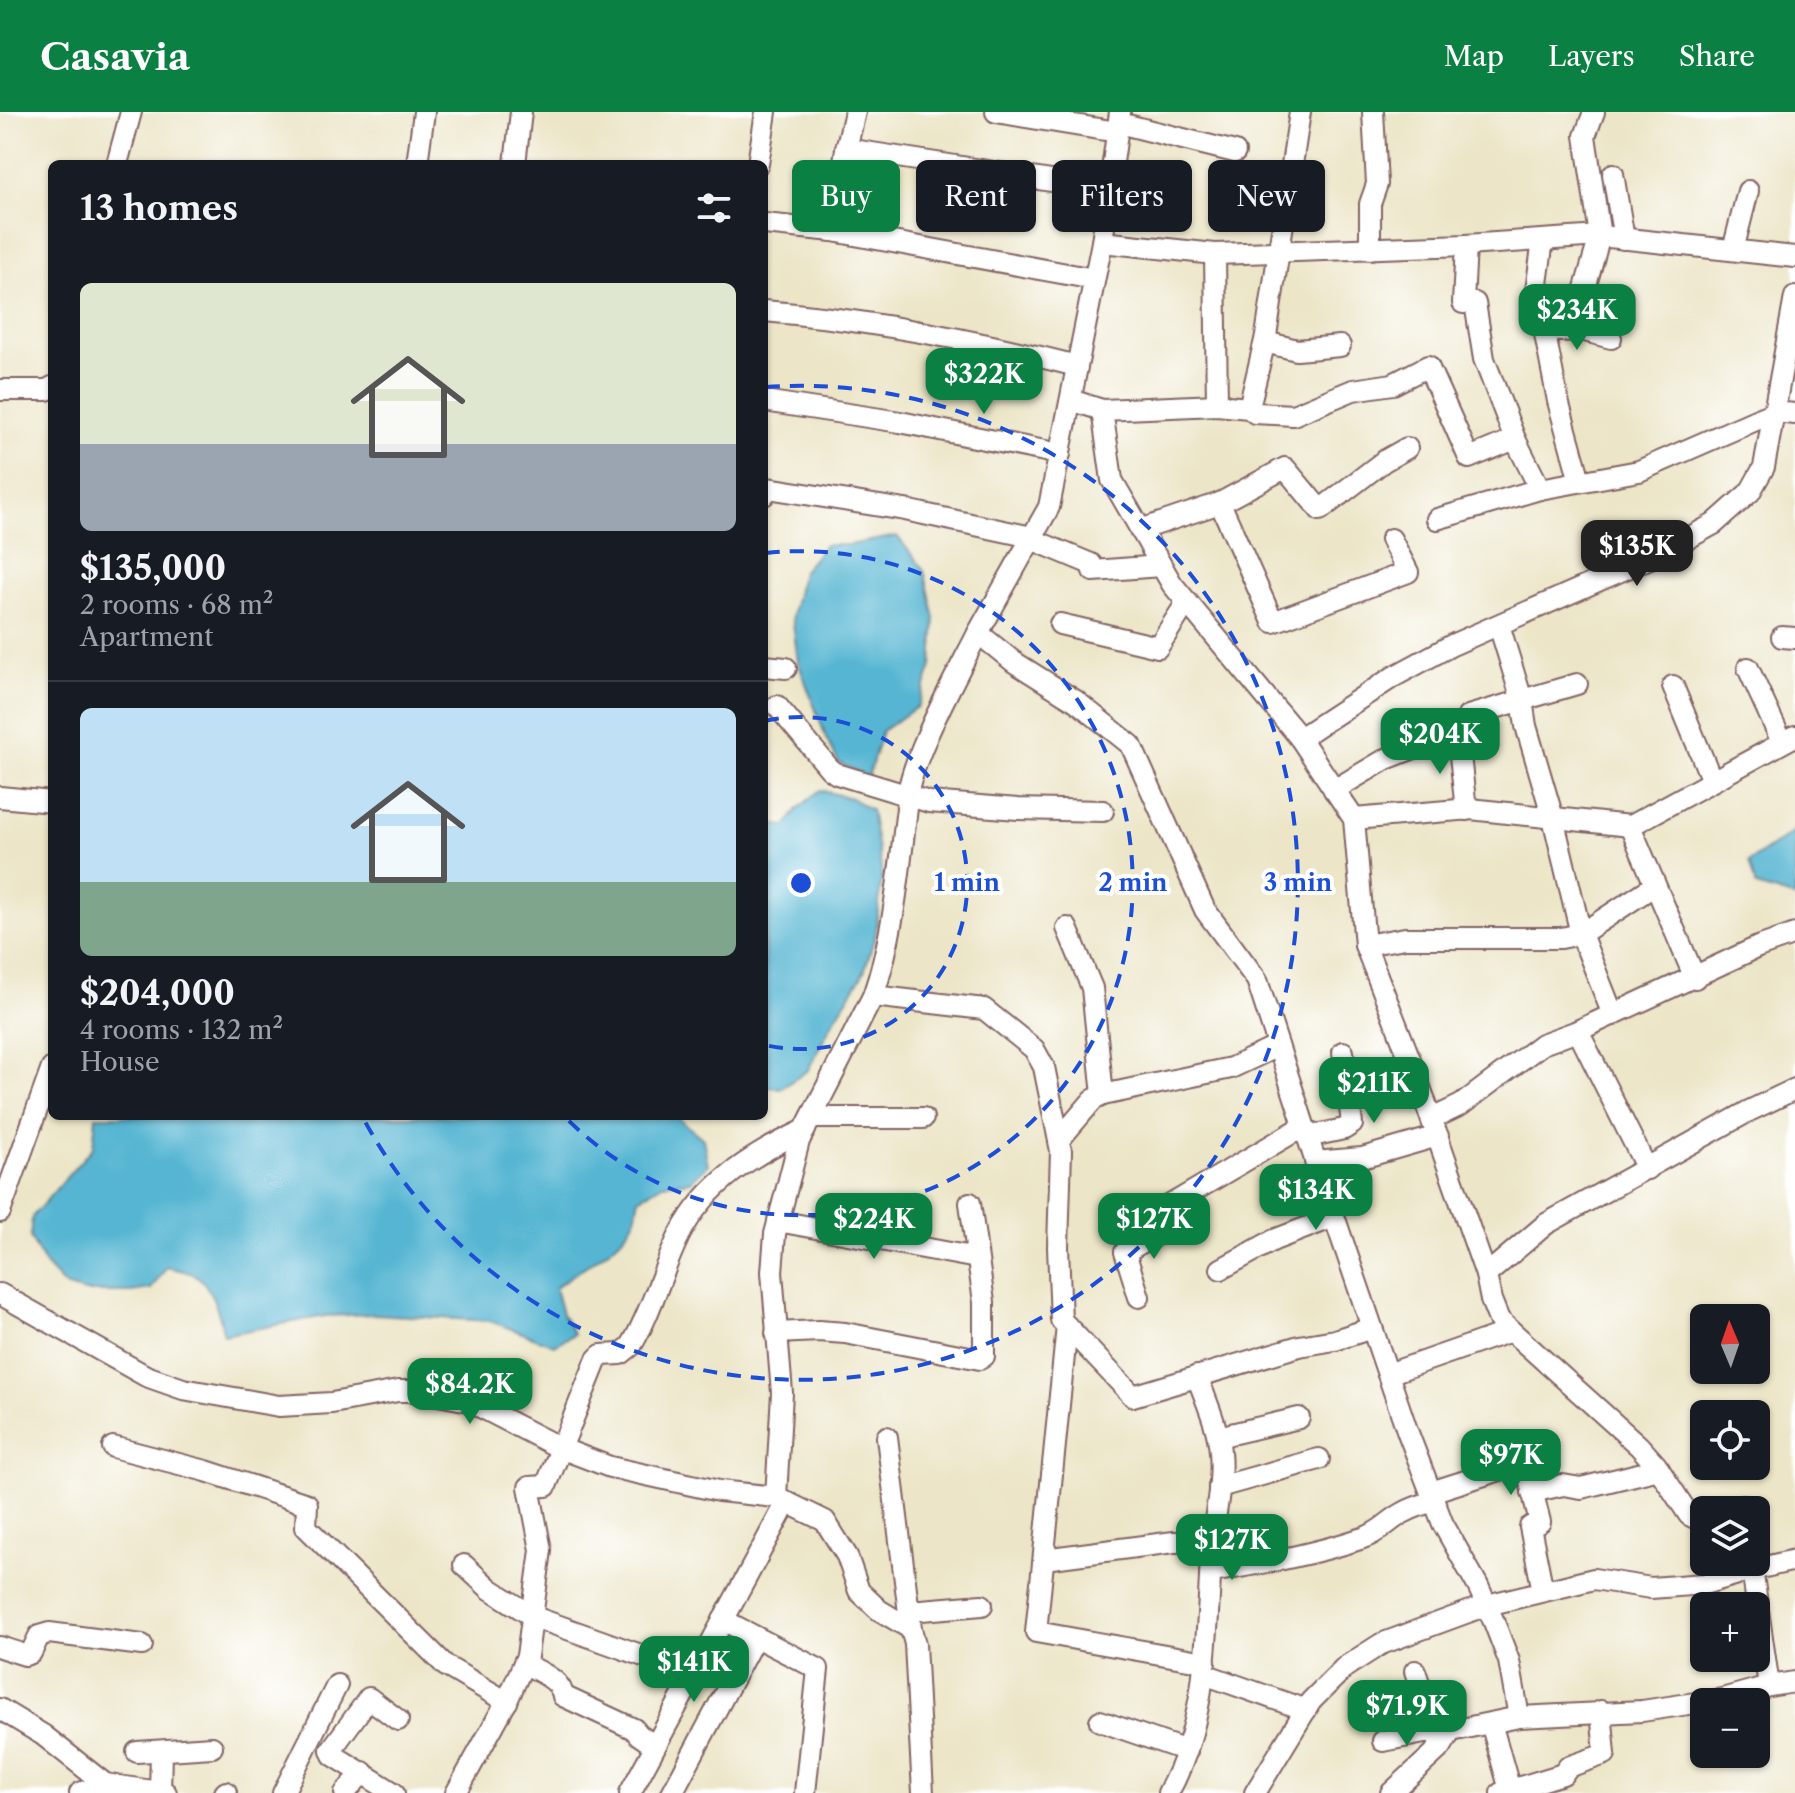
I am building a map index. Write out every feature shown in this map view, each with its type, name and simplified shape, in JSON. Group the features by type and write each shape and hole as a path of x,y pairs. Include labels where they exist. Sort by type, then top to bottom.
{"street":[{"path":"118,160 131,112"},
{"path":"418,160 424,112"},
{"path":"515,160 521,112"},
{"path":"759,160 766,112"},
{"path":"844,160 855,112"},
{"path":"996,112 1119,122 1235,152"},
{"path":"1249,408 1265,342 1300,112"},
{"path":"1370,249 1370,204 1377,184 1373,112"},
{"path":"1573,330 1600,236 1585,136 1594,112"},
{"path":"1113,160 1119,122"},
{"path":"846,149 1052,181"},
{"path":"1613,174 1624,239"},
{"path":"1733,250 1748,191"},
{"path":"768,224 792,227"},
{"path":"838,232 1094,279"},
{"path":"630,1793 723,1620 781,1499 782,1393 772,1272 778,1221 799,1141 873,996 892,916 907,808 906,794 921,752 978,633 1049,507 1103,232"},
{"path":"1102,242 1215,254 1466,245 1600,236 1795,257"},
{"path":"1543,240 1532,320 1543,324 1558,401 1580,481"},
{"path":"1466,245 1463,303 1475,303 1484,359 1515,439 1540,489"},
{"path":"1215,254 1217,405"},
{"path":"1300,738 1393,677 1452,645 1659,554 1714,524 1733,509 1750,492 1764,467 1795,297"},
{"path":"768,311 831,317 1032,354 1077,366"},
{"path":"1545,333 1573,330 1611,338"},
{"path":"1265,342 1297,350 1340,346"},
{"path":"1071,400 1102,410 1217,405 1249,408 1255,413 1293,415 1353,390 1393,384 1428,366 1469,458 1515,439"},
{"path":"0,390 48,389"},
{"path":"768,402 900,422 1060,454"},
{"path":"1102,410 1112,480 1161,566 1187,602 1300,738 1354,819 1365,945 1435,1128 1499,1320 1639,1446 1659,1469 1690,1516"},
{"path":"1437,519 1540,489 1639,471 1774,412 1795,414"},
{"path":"1140,530 1220,503 1285,468 1320,510 1384,461 1407,448"},
{"path":"768,488 905,510 1032,538 1091,564 1093,571 1161,566"},
{"path":"1220,503 1273,622 1408,572 1391,539"},
{"path":"1060,624 1158,647 1187,602"},
{"path":"1499,625 1522,700 1526,726 1553,818 1581,934 1613,1015"},
{"path":"978,633 1014,662 1076,701 1131,745 1205,910 1257,980 1315,1162 1432,1496 1443,1524 1487,1605 1509,1661 1519,1717"},
{"path":"768,666 786,668"},
{"path":"1354,819 1466,810 1630,826 1789,739 1748,668"},
{"path":"1334,790 1386,759 1432,741 1469,735 1468,716 1577,684"},
{"path":"1673,686 1712,781"},
{"path":"777,706 830,769 929,802 1103,811"},
{"path":"1458,737 1466,810"},
{"path":"0,797 48,802"},
{"path":"1630,826 1695,978"},
{"path":"1365,945 1405,938 1541,938 1581,934 1655,885"},
{"path":"1067,928 1092,988 1103,1095"},
{"path":"1315,1162 1362,1158 1435,1128 1542,1044 1578,1031 1758,947 1795,934"},
{"path":"873,996 984,1009 1034,1049 1044,1067 1059,1140 1062,1180 1061,1320 1133,1396 1372,1328"},
{"path":"1578,1031 1647,1169"},
{"path":"1059,1140 1093,1100 1103,1095 1237,1067 1278,1046"},
{"path":"1139,1297 1125,1252 1171,1226 1160,1211 1305,1131 1344,1129 1352,1124 1343,1052"},
{"path":"0,1212 48,1079"},
{"path":"1486,1275 1546,1224 1749,1111 1795,1089"},
{"path":"456,1793 507,1702 524,1663 534,1617 541,1550 529,1487 546,1486 597,1359 601,1355 621,1354 639,1334 678,1237 699,1202 722,1179 808,1124 923,1118"},
{"path":"776,1333 845,1333 980,1359 984,1356 986,1328 970,1203"},
{"path":"1221,1269 1274,1240 1334,1217"},
{"path":"778,1221 977,1258"},
{"path":"0,1294 132,1369 170,1386 279,1406 332,1403 398,1391 417,1391 469,1401 560,1448 610,1467 719,1491 781,1499 825,1521 847,1556 859,1591 879,1610 910,1620 982,1605"},
{"path":"1067,1326 1036,1632 1205,1668 1306,1710"},
{"path":"1388,1374 1511,1331"},
{"path":"1168,1793 1187,1751 1205,1668 1219,1487 1218,1437 1197,1376"},
{"path":"1218,1437 1299,1418"},
{"path":"887,1437 915,1644 923,1793"},
{"path":"113,1447 206,1471 307,1504 306,1527 398,1621 446,1666 507,1702"},
{"path":"1219,1487 1319,1459"},
{"path":"1211,1572 1321,1552 1339,1543 1364,1538 1432,1496 1525,1462 1540,1522 1530,1527 1543,1591"},
{"path":"1532,1492 1563,1485 1581,1488 1659,1469"},
{"path":"1044,1559 1174,1542 1213,1541"},
{"path":"1770,1563 1795,1560"},
{"path":"464,1565 490,1589 534,1617 694,1674"},
{"path":"1255,1793 1311,1701 1345,1667 1381,1644 1487,1605 1594,1579 1651,1588 1704,1584 1725,1576"},
{"path":"1752,1576 1769,1686"},
{"path":"723,1620 818,1669 805,1793"},
{"path":"0,1647 25,1655 31,1653 39,1636 49,1633 142,1645"},
{"path":"672,1793 755,1637"},
{"path":"524,1663 556,1682 563,1696 634,1729 655,1746"},
{"path":"1415,1671 1438,1739"},
{"path":"1391,1793 1438,1739 1451,1731 1519,1717 1642,1711 1722,1699 1795,1682"},
{"path":"283,1793 337,1685"},
{"path":"394,1793 333,1755 333,1744 369,1698 398,1720"},
{"path":"0,1709 43,1735 105,1784"},
{"path":"1491,1723 1506,1792 1563,1774 1568,1767 1605,1754 1601,1711"},
{"path":"1100,1721 1187,1751"},
{"path":"1383,1741 1438,1739"},
{"path":"137,1752 212,1747"},
{"path":"80,1793 105,1784 163,1792 161,1752"},
{"path":"913,1793 923,1765"},
{"path":"345,1793 363,1772"}],"water":[{"path":"897,536 924,570 935,618 932,666 918,706 882,731 868,777 839,763 827,740 798,662 792,616 802,572 825,545 849,545"},
{"path":"820,790 851,798 871,810 882,873 876,932 864,972 808,1070 782,1088 768,1087 768,822 786,826 799,808"},
{"path":"1795,831 1795,898 1756,886 1749,862"},
{"path":"96,1120 681,1120 703,1139 708,1165 691,1181 663,1184 639,1198 634,1220 626,1234 555,1288 562,1314 574,1334 554,1345 490,1321 375,1314 325,1316 223,1335 218,1312 203,1281 191,1273 167,1267 151,1289 85,1292 65,1286 45,1265 30,1237 32,1217 93,1147"}]}
